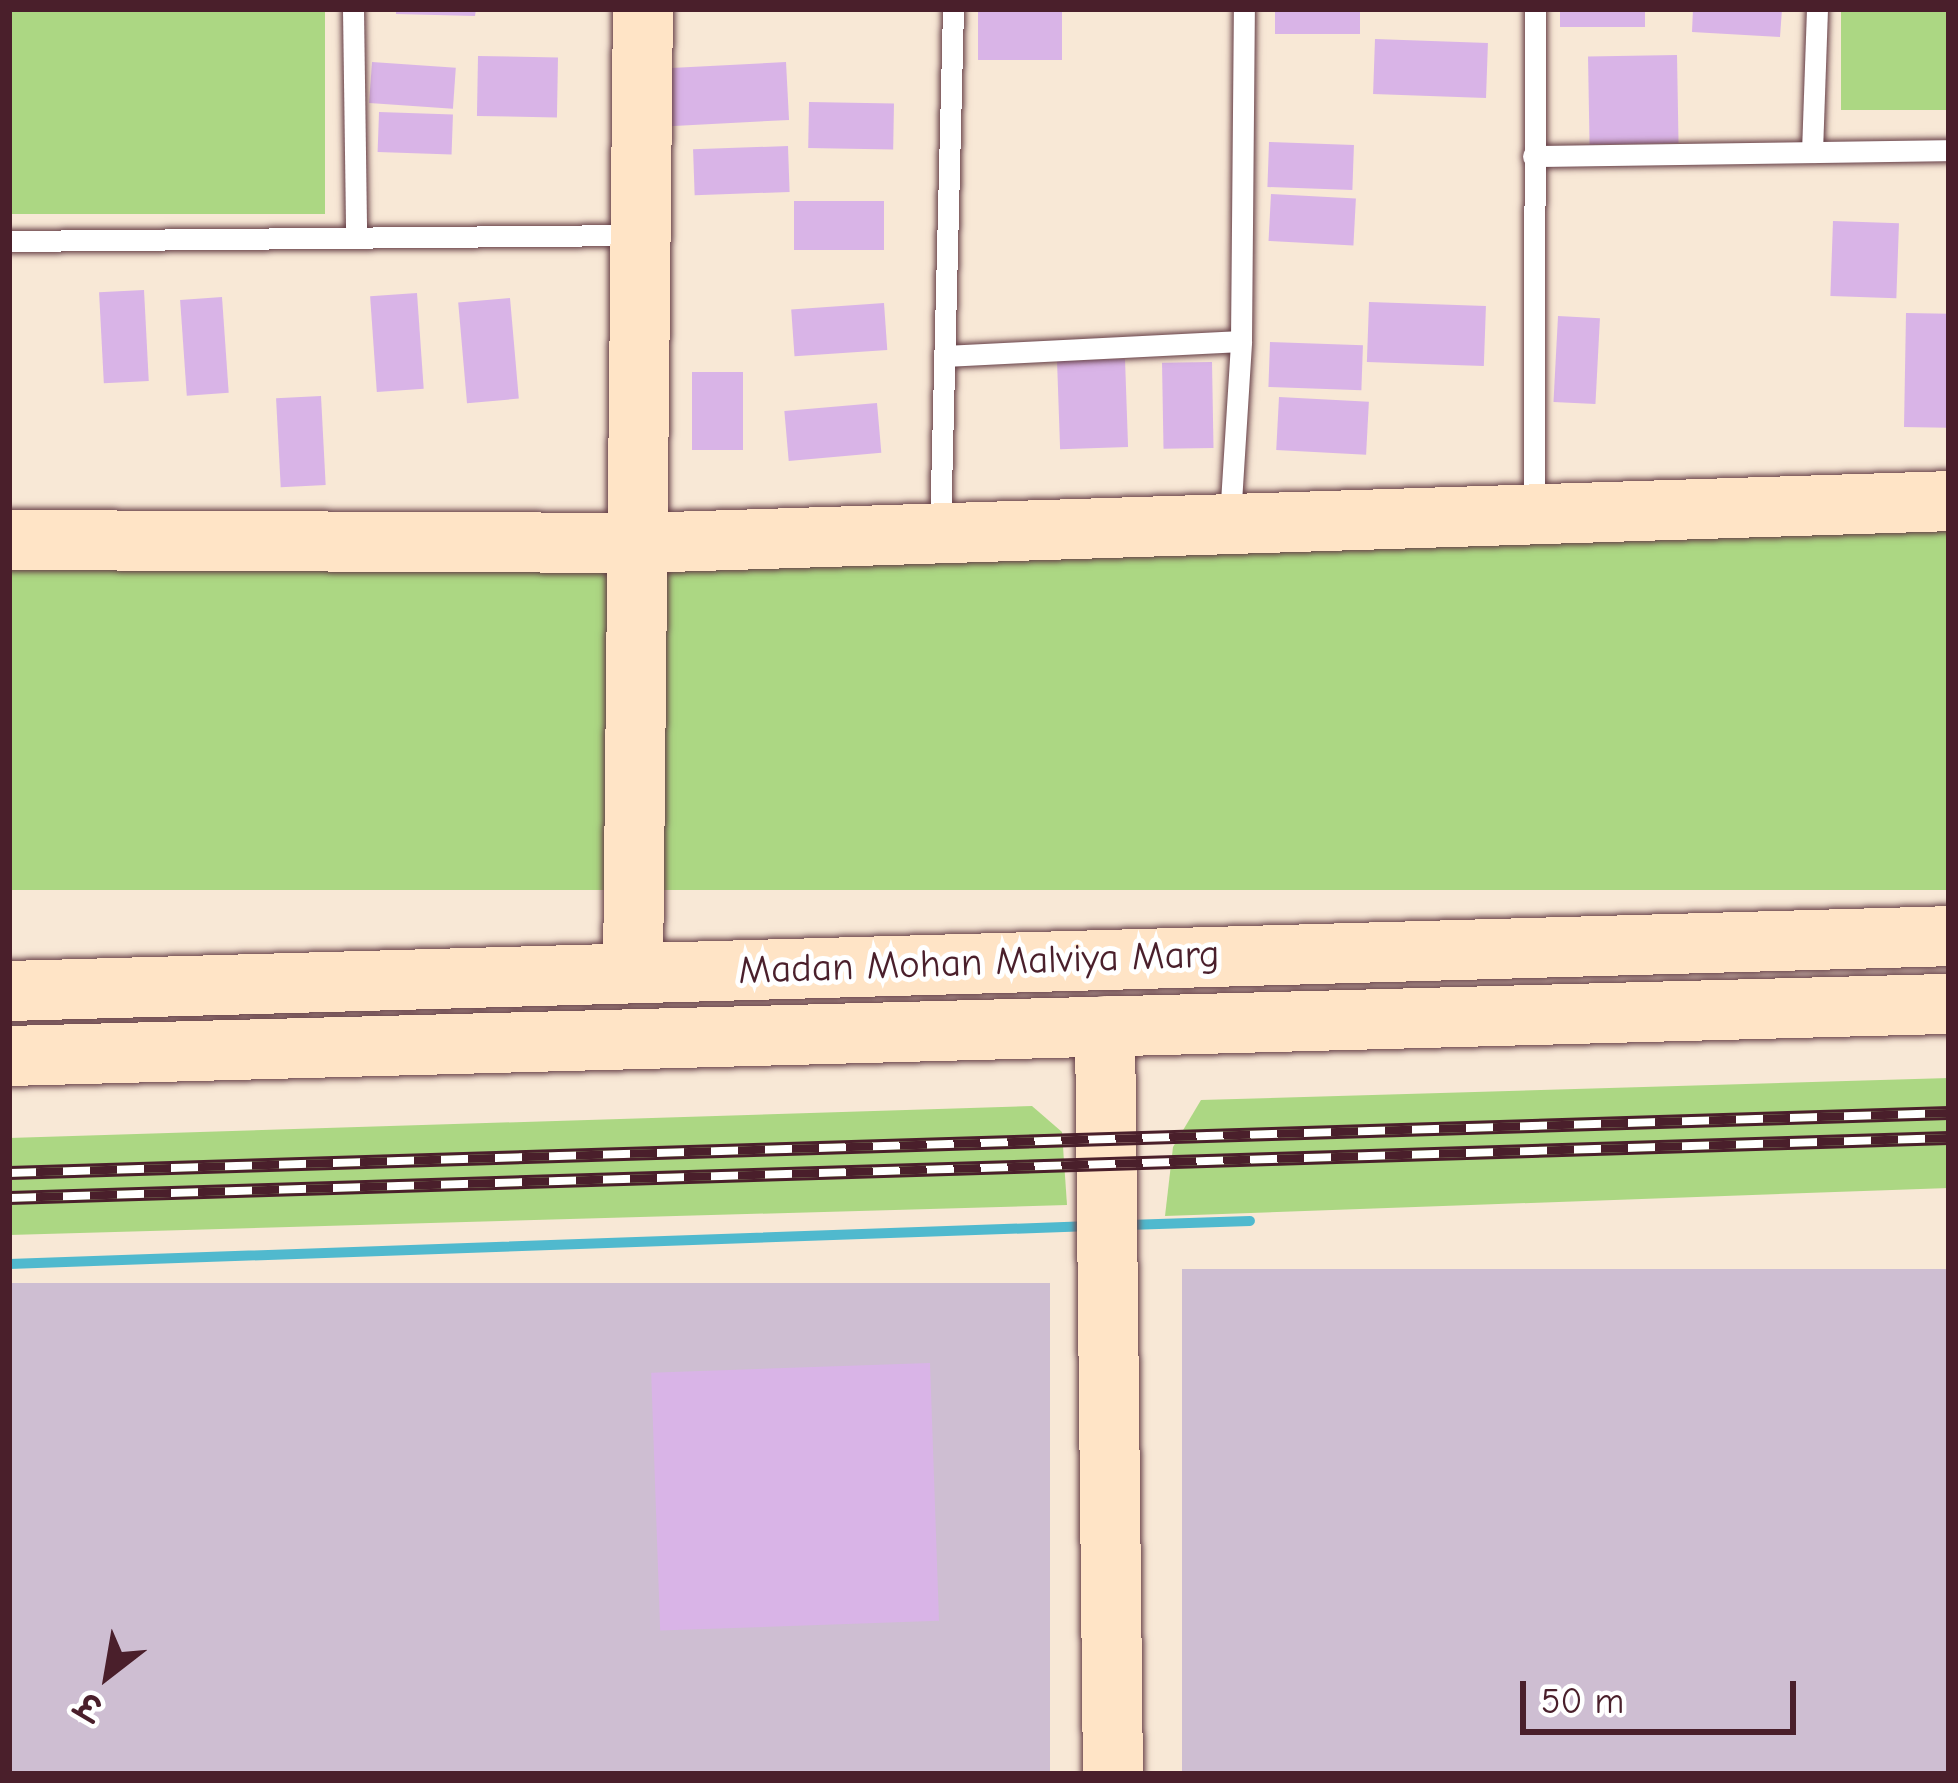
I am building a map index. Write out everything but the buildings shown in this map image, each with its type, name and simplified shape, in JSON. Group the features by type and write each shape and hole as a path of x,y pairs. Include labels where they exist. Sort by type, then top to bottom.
{"main road":[{"path":"633,973 643,9"},
{"path":"9,540 638,544 940,530 1229,526 1534,509 1949,502"},
{"name":"Madan Mohan Malviya Marg","path":"9,991 1949,936"},
{"name":"Madan Mohan Malviya Marg","path":"9,1056 1949,1004"},
{"path":"1105,1026 1113,1774"}],"lane":[{"path":"352,9 356,238"},
{"path":"940,530 953,9"},
{"path":"1229,526 1241,341 1244,9"},
{"path":"1534,9 1534,509"},
{"path":"1811,152 1817,9"},
{"path":"1533,156 1949,150"},
{"path":"9,241 641,235"},
{"path":"945,356 1241,341"}],"shaded area":[{"path":"1182,1269 1949,1269 1949,1774 1182,1774"},
{"path":"9,1283 1050,1283 1050,1774 9,1774"}],"green space":[{"path":"9,9 325,9 325,214 9,214"},
{"path":"1841,9 1949,9 1949,110 1841,110"},
{"path":"9,529 1949,529 1949,890 9,890"},
{"path":"1949,1078 1949,1188 1165,1216 1173,1147 1201,1100"},
{"path":"1032,1106 1062,1132 1067,1205 9,1235 9,1138"}],"waterway":[{"path":"1128,1225 1250,1221"},
{"path":"9,1264 1091,1226"}],"railway":[{"path":"9,1173 1949,1113"},
{"path":"9,1198 1949,1138"}]}
